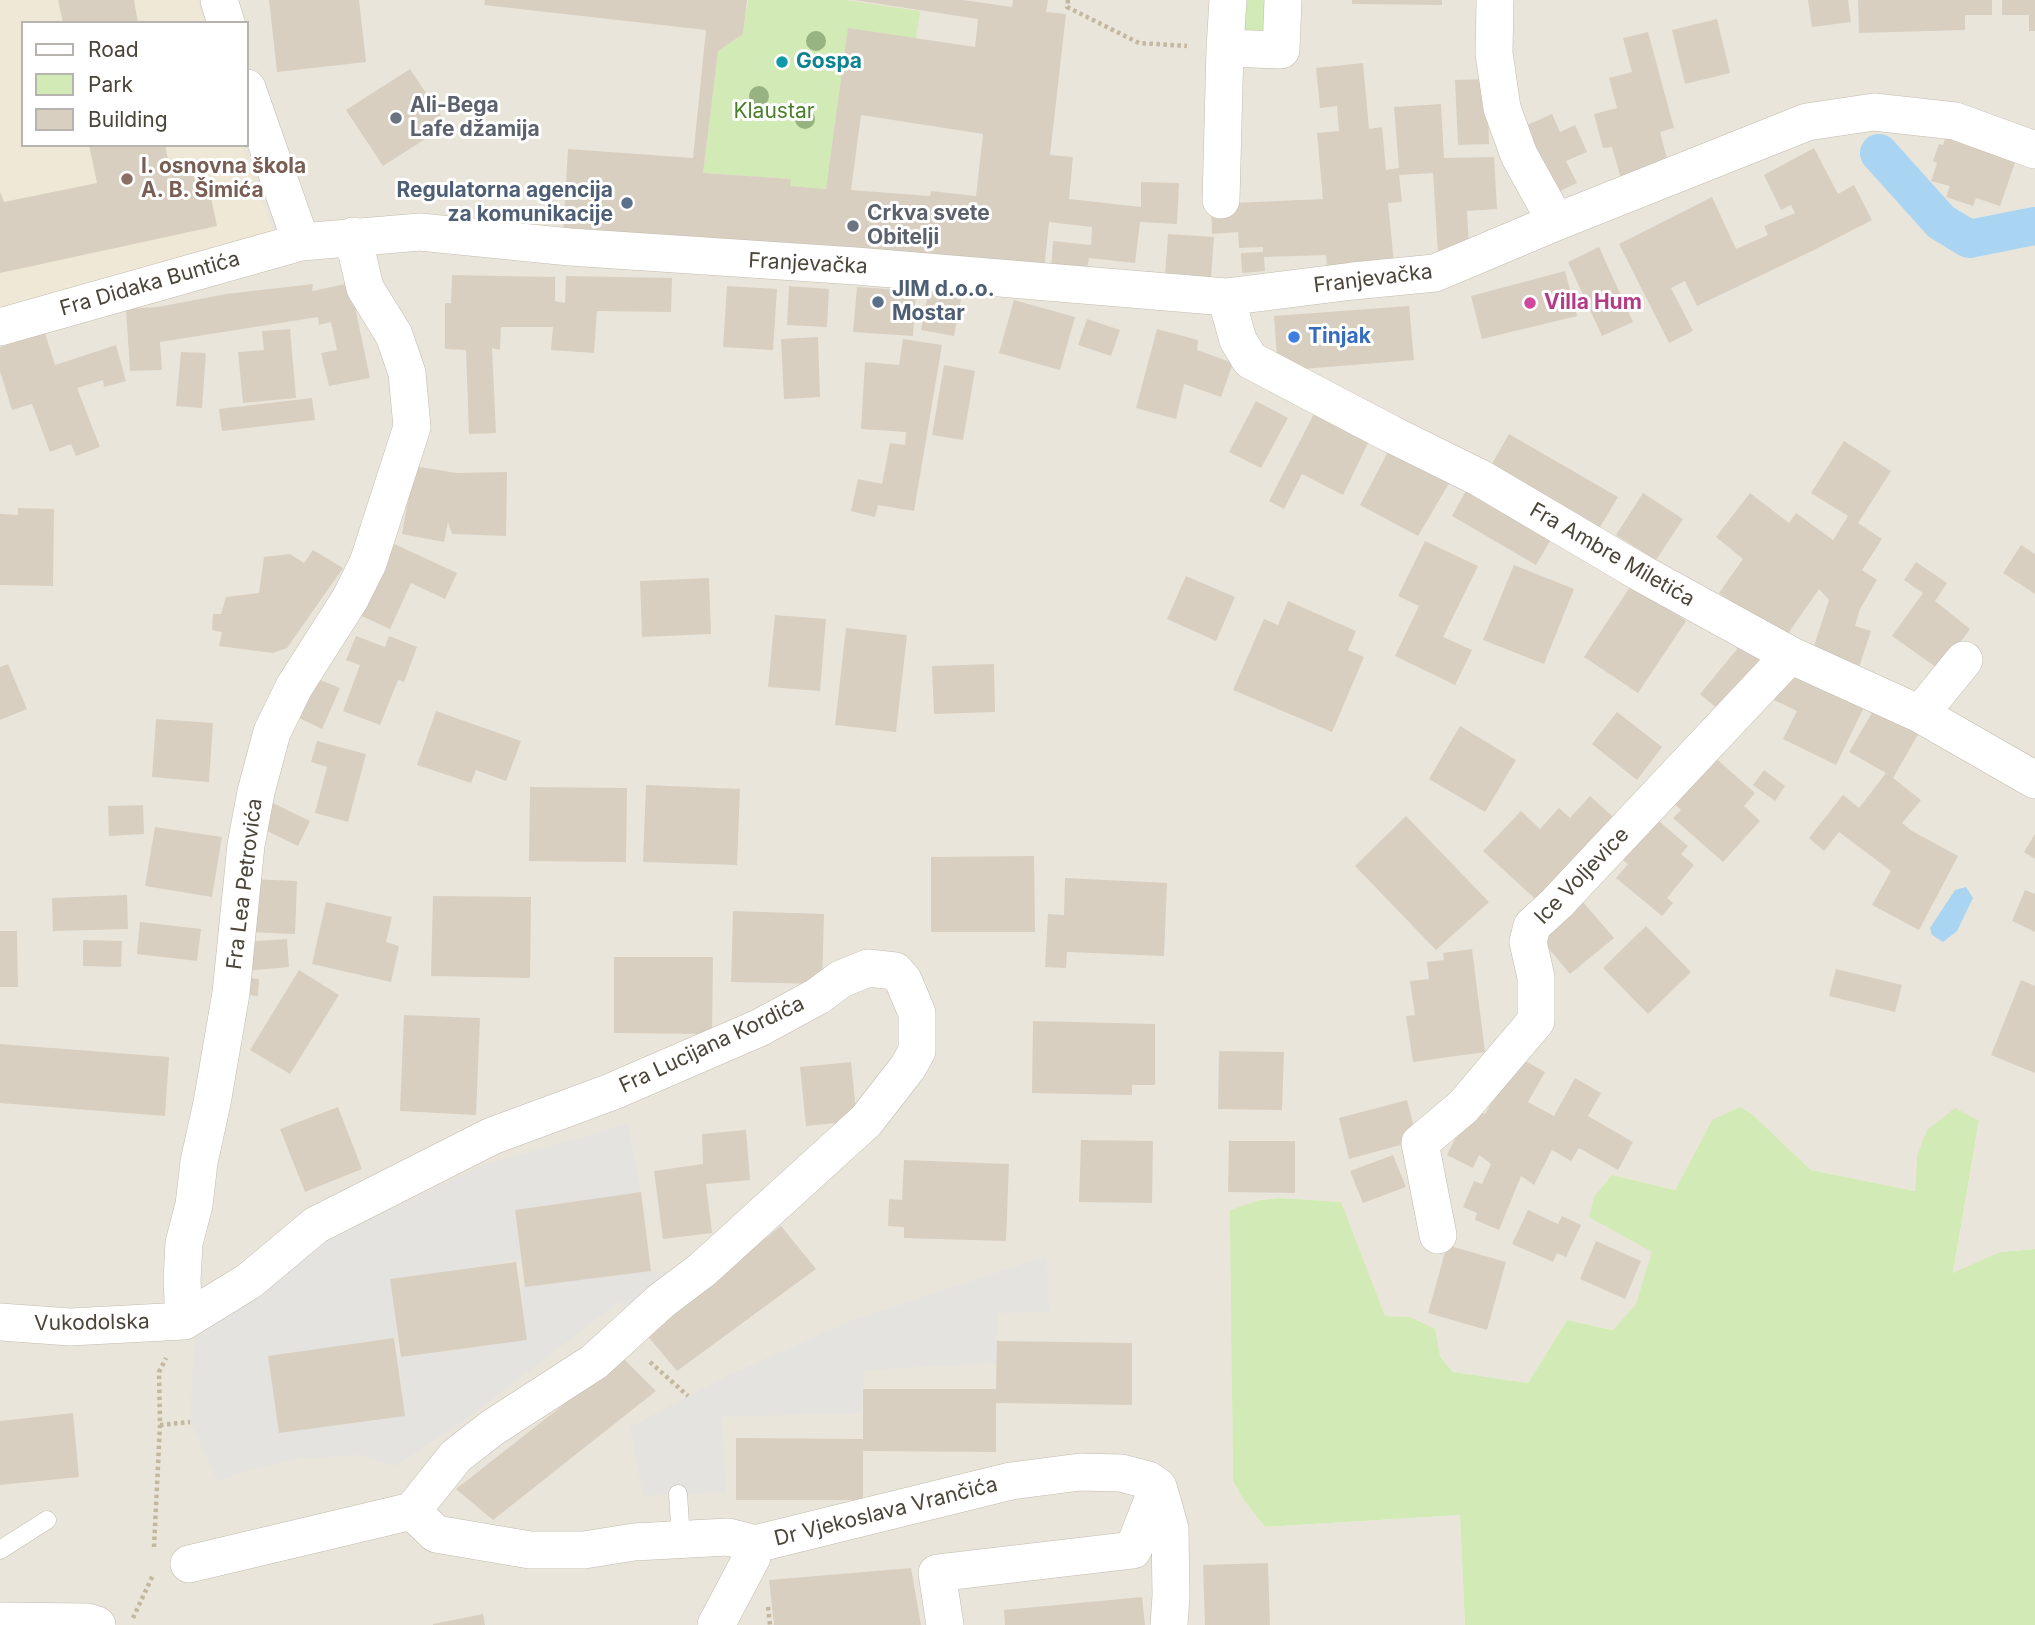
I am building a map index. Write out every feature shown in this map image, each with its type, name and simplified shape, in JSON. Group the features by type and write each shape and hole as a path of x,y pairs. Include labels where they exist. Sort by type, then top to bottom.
{"street":[{"path":"219,0 225,21"},
{"path":"1221,200 1228,0"},
{"path":"1225,48 1281,50 1283,0"},
{"path":"1495,0 1494,53 1502,108 1519,155 1556,222"},
{"path":"248,91 302,242"},
{"name":"Franjevačka","path":"302,242 420,232 570,247 856,266 1226,297 1435,273 1807,122 1874,112 1955,121 2035,150"},
{"name":"Fra Lea Petrovića","path":"184,1321 184,1243 194,1205 199,1162 233,981 246,845 256,792 272,733 294,687 351,599 368,564 412,427 407,373 394,335 365,288 353,236"},
{"name":"Fra Didaka Buntića","path":"0,327 302,242"},
{"name":"Fra Ambre Miletića","path":"1226,297 1238,340 1250,360 1480,478 1641,573 1790,655 1920,715 2035,780"},
{"name":"Ice Voljevice","path":"1438,1235 1420,1143 1463,1107 1536,1021 1536,977 1528,942 1532,926 1557,903 1790,655"},
{"path":"1920,715 1964,660"},
{"name":"Fra Lucijana Kordića","path":"184,1321 249,1280 316,1225 492,1136 611,1092 759,1028 818,996 841,979 868,968 895,971 903,980 917,1013 917,1051 908,1067 866,1121 702,1270 661,1301 594,1362 492,1428 456,1456 412,1511"},
{"name":"Vukodolska","path":"0,1322 70,1327 184,1321"},
{"name":"Dr Vjekoslava Vrančića","path":"412,1511 436,1534 530,1550 584,1550 634,1542 728,1537 755,1544 1011,1480 1080,1472 1121,1473 1148,1480 1158,1487"},
{"path":"945,1625 937,1573 1133,1550 1158,1487"},
{"path":"1158,1487 1170,1529 1171,1596 1168,1625"},
{"path":"171,1563 412,1511"},
{"path":"716,1625 752,1557 755,1544"},
{"path":"0,1621 87,1622 97,1625"}],"lane":[{"path":"678,1494 681,1539"},
{"path":"0,1550 47,1520"}],"path":[{"path":"1068,0 1068,7 1139,43 1225,48"},
{"path":"154,1551 160,1425 159,1373 184,1321"},
{"path":"622,1336 688,1396"},
{"path":"160,1425 190,1422"},
{"path":"129,1625 154,1574 171,1563 170,1559 166,1578 154,1574"}],"shaded area":[{"path":"0,0 2035,0 2035,1249 2000,1252 1953,1274 1979,1122 1917,1156 1915,1191 1811,1170 1753,1115 1712,1120 1675,1190 1612,1175 1590,1217 1653,1252 1636,1304 1614,1330 1567,1320 1528,1383 1453,1372 1410,1317 1385,1316 1340,1202 1280,1198 1260,1200 1231,1210 1233,1481 1243,1499 1265,1527 1460,1515 1465,1625 0,1625"},
{"name":"I. osnovna škola A. B. Šimića","path":"0,0 198,0 203,21 21,21 21,147 243,147 277,243 0,318"},
{"path":"628,1124 641,1192 515,1210 521,1259 412,1277 398,1336 394,1338 268,1356 279,1433 405,1416 398,1358 527,1340 521,1287 651,1271 682,1274 633,1320 620,1301 462,1422 395,1466 359,1455 297,1459 253,1469 218,1481 190,1422 194,1339 313,1246 480,1166"},
{"path":"1047,1256 1049,1312 998,1313 997,1363 865,1370 861,1413 722,1417 726,1492 643,1496 630,1427 724,1377 853,1320"}],"green space":[{"name":"Klaustar","path":"748,0 844,0 920,11 916,39 848,30 826,189 790,186 790,179 703,173 718,51 743,34"},
{"path":"1234,0 1278,0 1276,33 1232,34"},
{"path":"1740,1107 1753,1115 1811,1170 1915,1191 1917,1156 1927,1130 1955,1108 1979,1121 1953,1273 2000,1252 2035,1249 2035,1625 1465,1625 1460,1515 1265,1527 1233,1481 1230,1210 1260,1200 1280,1198 1341,1202 1385,1316 1410,1317 1435,1329 1440,1356 1453,1372 1528,1383 1567,1320 1613,1330 1636,1304 1652,1252 1589,1217 1594,1197 1612,1175 1675,1190 1712,1120"}],"water":[{"path":"1966,887 1973,898 1957,931 1943,942 1932,935 1930,928 1955,890"}],"building":[{"path":"58,0 134,0 138,21 63,21"},
{"path":"269,0 359,0 366,62 277,72"},
{"path":"485,0 747,0 743,34 718,51 703,173 791,179 790,186 826,189 848,28 975,47 978,19 854,0 963,0 1012,7 1013,0 1048,0 1046,12 1066,14 1050,155 1073,157 1069,199 1141,207 1141,182 1179,183 1177,224 1140,222 1135,263 1089,258 1086,273 1051,270 1053,241 1091,245 1092,227 1049,222 1044,270 563,235 568,149 693,158 706,30 484,5","holes":["861,115 983,134 976,196 931,191 930,196 851,190"]},
{"path":"1352,0 1442,0 1442,5 1352,4"},
{"path":"1808,0 1848,0 1851,22 1812,27"},
{"path":"1858,0 1992,0 1992,15 1965,15 1965,30 1859,33"},
{"path":"2002,0 2035,0 2035,31 2029,31 2029,15 2002,15"},
{"path":"1717,19 1730,73 1685,84 1672,30"},
{"path":"1648,32 1674,128 1660,132 1669,166 1621,179 1612,147 1603,148 1594,114 1617,108 1609,78 1632,72 1623,38"},
{"path":"1363,63 1369,129 1382,127 1386,170 1399,168 1394,107 1441,104 1444,158 1494,157 1497,209 1467,211 1469,250 1438,253 1433,173 1399,175 1402,202 1388,203 1394,263 1327,270 1326,255 1264,257 1265,271 1242,273 1241,253 1263,252 1263,247 1239,248 1238,232 1212,234 1211,204 1323,199 1317,133 1339,131 1337,106 1320,108 1316,68"},
{"name":"Ali-Bega Lafe džamija","path":"410,69 447,125 383,166 346,110"},
{"path":"1487,79 1489,144 1458,145 1455,80"},
{"path":"1552,114 1560,132 1575,125 1587,152 1566,161 1577,183 1554,194 1523,127"},
{"path":"1949,127 2019,151 2000,206 1976,198 1973,206 1946,197 1950,186 1931,181 1937,163 1933,161 1939,144 1943,145"},
{"path":"89,147 165,147 170,168 203,161 217,226 0,273 0,192 4,202 97,183"},
{"path":"1814,148 1838,194 1854,185 1872,220 1697,306 1685,281 1671,288 1693,331 1669,343 1619,244 1712,197 1736,249 1768,235 1764,226 1795,213 1791,205 1781,210 1764,175"},
{"path":"1168,234 1214,237 1211,278 1165,275"},
{"path":"1599,247 1633,322 1602,336 1568,262"},
{"path":"1565,271 1577,316 1482,339 1471,296"},
{"path":"452,275 555,277 555,301 565,303 566,276 672,278 671,312 597,311 594,353 551,350 553,327 501,327 500,350 492,348 496,433 469,434 466,350 445,349 445,303 451,303"},
{"path":"350,283 370,378 329,386 321,353 337,350 331,322 319,325 318,317 160,342 162,370 130,371 126,309 158,307 226,294 313,284 312,291"},
{"path":"727,286 777,289 773,350 723,347"},
{"path":"789,286 829,289 827,327 787,325"},
{"path":"857,287 916,291 913,336 853,332"},
{"path":"928,293 961,299 954,336 921,330"},
{"path":"1014,300 1075,317 1060,370 999,353"},
{"path":"1409,306 1414,360 1278,371 1274,316"},
{"path":"1087,319 1120,330 1111,356 1078,345"},
{"path":"290,329 296,398 243,403 238,352 264,350 262,331"},
{"path":"1157,329 1198,340 1197,350 1233,363 1221,397 1184,384 1176,419 1136,408"},
{"path":"45,333 55,365 116,345 126,381 104,387 103,380 77,388 100,447 76,456 71,444 50,452 32,404 12,410 0,371 0,347"},
{"path":"818,337 820,397 784,399 781,339"},
{"path":"903,339 942,345 914,511 878,505 875,517 851,511 858,479 882,484 890,443 905,445 906,432 861,429 865,362 899,365"},
{"path":"181,352 206,353 202,408 176,406"},
{"path":"944,365 975,371 963,440 932,435"},
{"path":"312,398 315,420 222,431 219,409"},
{"path":"1256,401 1288,418 1261,468 1229,452"},
{"path":"1316,410 1371,437 1343,495 1302,474 1284,509 1269,501"},
{"path":"1509,434 1618,497 1597,532 1489,469"},
{"path":"1844,441 1891,471 1858,523 1882,539 1862,570 1877,580 1860,609 1855,626 1871,631 1859,667 1812,652 1829,600 1819,589 1785,638 1719,593 1743,559 1716,537 1750,493 1789,523 1796,513 1833,540 1848,516 1811,493"},
{"path":"1390,448 1451,480 1418,536 1360,505"},
{"path":"414,466 456,473 507,472 506,536 452,534 448,522 444,542 402,534"},
{"path":"1468,487 1553,536 1536,565 1452,516"},
{"path":"1643,493 1683,519 1656,560 1616,535"},
{"path":"18,508 54,509 53,586 0,585 0,514 18,515"},
{"path":"388,541 457,573 445,599 411,583 390,629 355,613"},
{"path":"1425,541 1478,566 1443,637 1472,650 1455,685 1395,656 1419,606 1398,596"},
{"path":"2021,545 2035,554 2035,594 2003,573"},
{"path":"313,550 343,568 287,648 273,653 219,646 222,632 212,630 213,614 221,614 226,597 259,593 264,557 290,554 304,563"},
{"path":"1916,562 1947,583 1935,601 1970,629 1940,670 1892,636 1923,593 1904,580"},
{"path":"1514,565 1574,589 1544,664 1483,640"},
{"path":"1186,576 1235,597 1216,641 1167,619"},
{"path":"709,578 711,634 642,637 640,581"},
{"path":"1632,584 1686,621 1638,693 1584,657"},
{"path":"1288,601 1356,631 1348,650 1364,657 1332,732 1233,690 1264,619 1278,625"},
{"path":"775,615 826,619 820,691 768,687"},
{"path":"846,628 907,635 896,732 835,725"},
{"path":"356,636 385,647 389,636 417,647 404,682 398,680 380,725 343,711 360,665 346,660"},
{"path":"1742,643 1766,662 1724,714 1700,694"},
{"path":"8,664 27,709 0,720 0,667"},
{"path":"994,664 995,712 934,714 932,666"},
{"path":"1788,667 1865,705 1836,765 1783,739 1797,711 1772,699"},
{"path":"313,677 340,688 322,729 295,716"},
{"path":"1876,706 1920,731 1893,778 1921,800 1902,823 1958,856 1919,930 1872,905 1891,871 1839,832 1824,851 1809,838 1843,795 1859,808 1886,773 1849,752"},
{"path":"436,711 521,741 506,781 476,770 471,783 417,765"},
{"path":"1617,712 1662,747 1637,780 1592,744"},
{"path":"156,719 213,723 209,782 152,777"},
{"path":"1460,726 1516,760 1485,812 1429,779"},
{"path":"317,741 366,754 348,822 315,813 327,767 311,762"},
{"path":"1712,755 1755,793 1744,806 1760,821 1723,862 1673,818 1681,810 1671,801"},
{"path":"1764,770 1785,786 1775,801 1753,785"},
{"path":"646,785 740,789 737,865 643,862"},
{"path":"530,787 627,788 626,862 529,861"},
{"path":"1590,796 1619,822 1543,906 1483,851 1521,811 1540,829 1559,808 1570,818"},
{"path":"273,803 310,821 298,846 261,828"},
{"path":"143,805 144,834 109,836 108,806"},
{"path":"1406,816 1489,902 1436,950 1355,866"},
{"path":"1653,816 1688,846 1681,854 1694,865 1667,898 1673,903 1662,916 1616,878 1628,864 1618,856"},
{"path":"155,827 222,837 212,897 145,886"},
{"path":"2035,834 2035,859 2024,852"},
{"path":"1034,856 1035,932 931,932 931,857"},
{"path":"1065,878 1167,883 1164,956 1067,952 1066,968 1045,967 1048,914 1064,915"},
{"path":"248,879 297,881 295,934 247,932"},
{"path":"2025,890 2035,894 2035,932 2012,921"},
{"path":"127,895 128,929 53,931 52,898"},
{"path":"433,896 531,897 530,978 431,976"},
{"path":"1582,901 1614,938 1570,974 1539,937"},
{"path":"326,902 392,917 386,942 399,946 391,982 312,964"},
{"path":"733,911 824,914 822,984 731,982"},
{"path":"140,922 201,929 197,961 137,954"},
{"path":"1646,926 1691,972 1648,1014 1603,968"},
{"path":"0,931 17,931 18,987 0,987"},
{"path":"287,939 289,967 244,971 242,942"},
{"path":"83,940 122,941 121,967 83,966"},
{"path":"1472,949 1485,1052 1413,1062 1406,1016 1415,1015 1410,981 1429,979 1427,962 1444,960 1443,953"},
{"path":"614,957 713,957 712,1034 614,1033"},
{"path":"1836,969 1902,985 1895,1012 1829,996"},
{"path":"299,970 339,995 290,1074 250,1050"},
{"path":"241,977 259,979 258,996 239,994"},
{"path":"2021,980 2035,986 2035,1073 1991,1055"},
{"path":"404,1015 480,1018 476,1115 400,1111"},
{"path":"1033,1021 1155,1024 1155,1085 1132,1085 1132,1095 1032,1093"},
{"path":"0,1044 169,1057 165,1116 0,1103"},
{"path":"1219,1051 1284,1052 1282,1110 1218,1109"},
{"path":"1518,1057 1545,1072 1528,1102 1554,1116 1575,1078 1601,1093 1588,1116 1633,1142 1618,1170 1579,1148 1571,1161 1552,1150 1534,1185 1521,1176 1499,1230 1475,1220 1477,1213 1463,1207 1474,1181 1482,1184 1491,1164 1479,1155 1473,1168 1447,1155 1471,1107 1485,1114"},
{"path":"851,1062 857,1121 806,1126 800,1067"},
{"path":"1407,1100 1415,1131 1402,1135 1404,1144 1349,1159 1339,1118"},
{"path":"338,1107 362,1169 305,1192 280,1129"},
{"path":"746,1130 750,1180 706,1184 712,1233 663,1239 654,1171 703,1164 702,1134"},
{"path":"1081,1140 1153,1141 1152,1203 1079,1202"},
{"path":"1229,1141 1295,1141 1295,1193 1228,1192"},
{"path":"1393,1155 1406,1187 1363,1203 1350,1171"},
{"path":"904,1160 1009,1164 1006,1241 904,1238 904,1227 888,1226 889,1199 902,1200"},
{"path":"641,1192 651,1271 525,1287 515,1210"},
{"path":"1528,1210 1558,1224 1562,1216 1581,1225 1566,1257 1557,1253 1553,1262 1512,1244"},
{"path":"781,1226 816,1269 677,1371 645,1333"},
{"path":"1596,1241 1641,1261 1625,1299 1580,1279"},
{"path":"1447,1245 1506,1262 1487,1330 1428,1313"},
{"path":"516,1262 527,1340 401,1357 390,1279"},
{"path":"394,1338 405,1416 279,1433 268,1356"},
{"path":"997,1341 1132,1343 1132,1405 996,1403 996,1452 863,1451 863,1500 736,1500 736,1438 863,1439 863,1389 996,1389"},
{"path":"623,1358 656,1391 493,1520 456,1489"},
{"path":"73,1413 79,1477 0,1485 0,1421"},
{"path":"1268,1563 1270,1625 1205,1625 1203,1565"},
{"path":"911,1568 921,1625 774,1625 769,1580"},
{"path":"1142,1597 1145,1625 1005,1625 1004,1610"},
{"path":"483,1614 485,1625 433,1625 433,1624"}],"waterway":[{"path":"1879,153 1941,222 1969,239 2035,226"}],"place":[{"name":"Gospa","path":"782,62"},
{"name":"Ali-Bega Lafe džamija","path":"396,118"},
{"name":"I. osnovna škola A. B. Šimića","path":"127,179"},
{"name":"Regulatorna agencija za komunikacije","path":"627,203"},
{"name":"Crkva svete Obitelji","path":"853,226"},
{"name":"JIM d.o.o. Mostar","path":"878,302"},
{"name":"Villa Hum","path":"1530,303"},
{"name":"Tinjak","path":"1294,337"}]}
